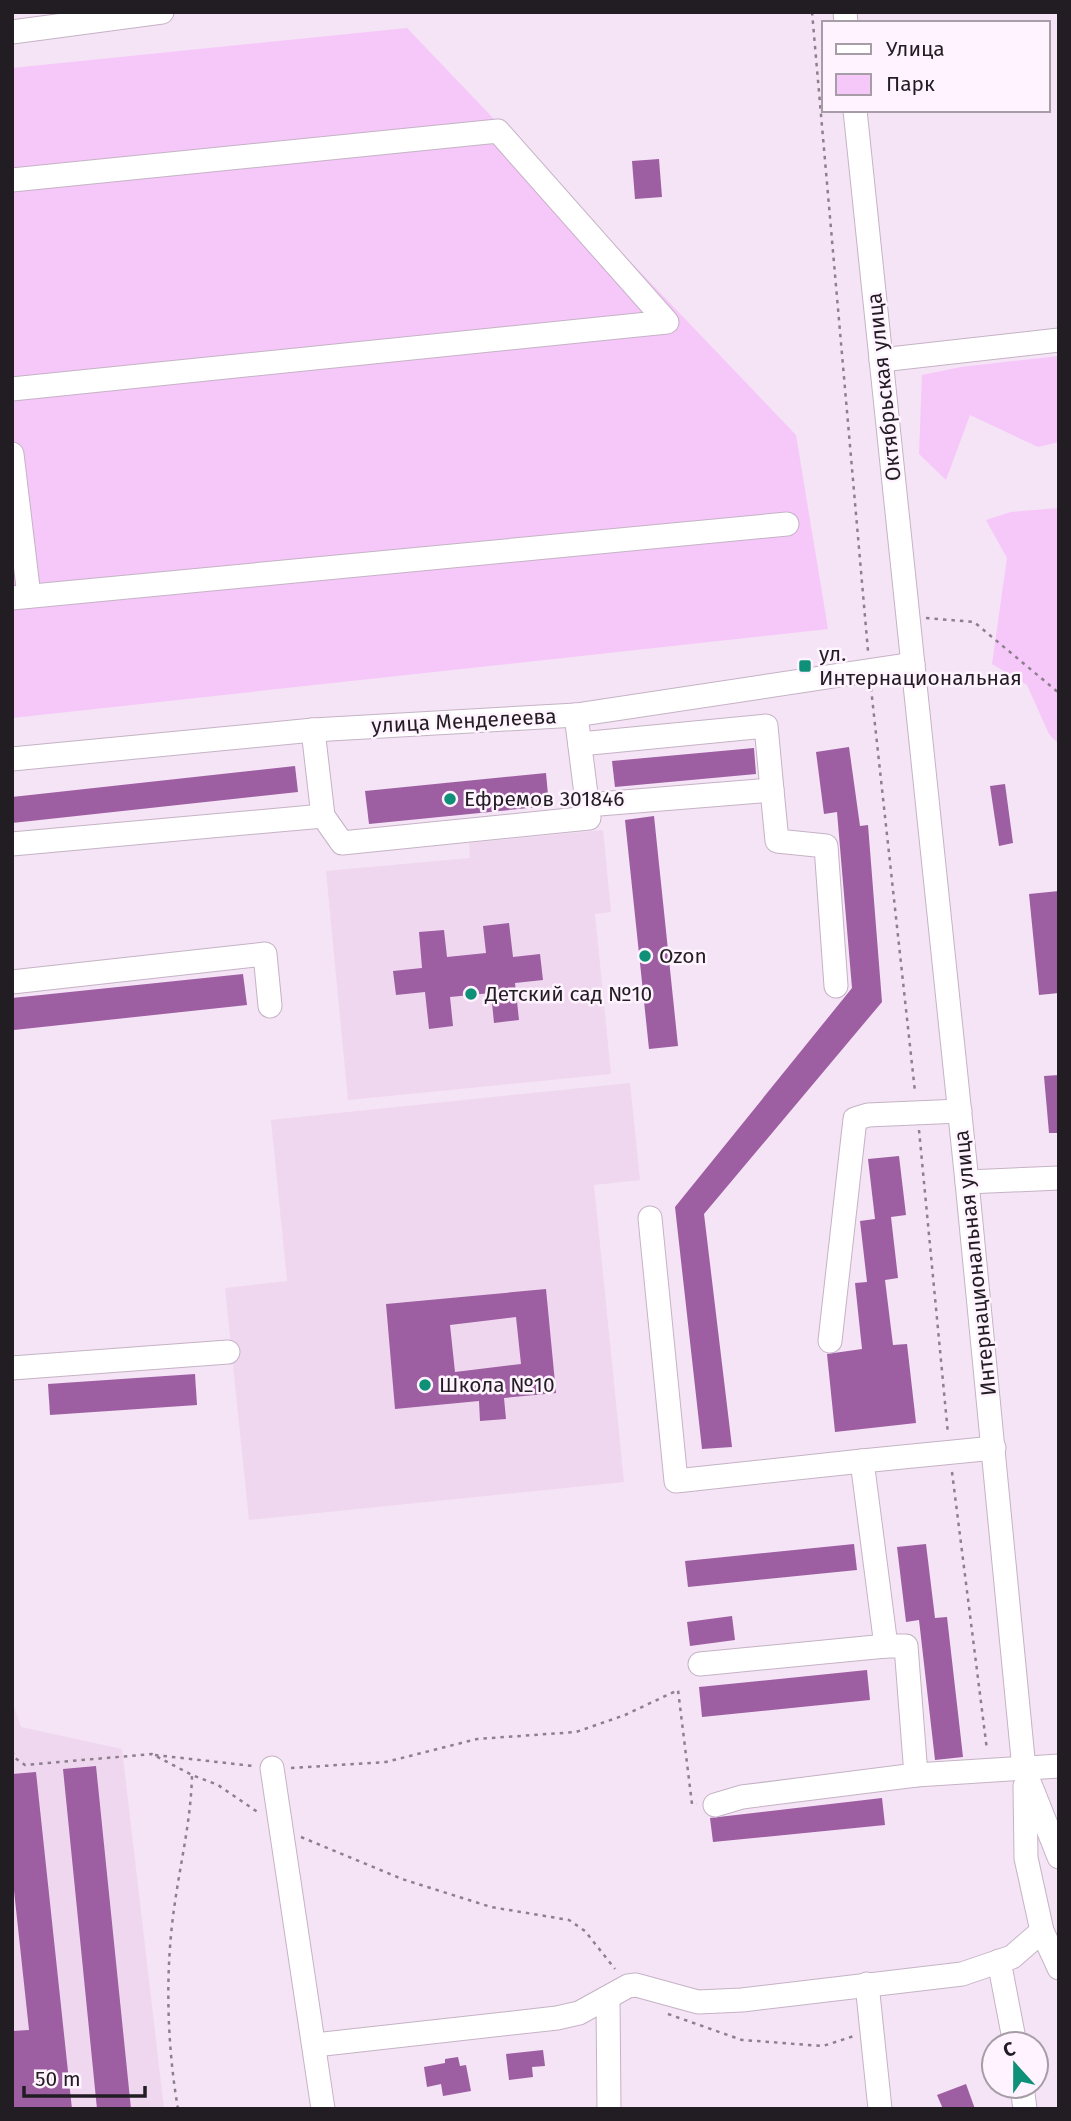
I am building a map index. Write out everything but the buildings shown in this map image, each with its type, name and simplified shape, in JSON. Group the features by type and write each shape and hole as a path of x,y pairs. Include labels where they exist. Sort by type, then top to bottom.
{"street":[{"path":"12,32 162,12"},
{"name":"Октябрьская улица","path":"855,112 913,663"},
{"path":"12,180 498,131 667,322 12,389"},
{"path":"881,360 1059,340"},
{"path":"12,454 21,597 787,524"},
{"name":"улица Менделеева","path":"12,759 313,730 576,715 913,663"},
{"name":"Интернациональная улица","path":"913,663 994,1448 1024,1769 1059,1857"},
{"path":"313,730 323,816 342,843 589,818 576,715"},
{"path":"580,744 766,726 778,841 826,846 836,986"},
{"path":"587,805 772,790"},
{"path":"12,844 323,816"},
{"path":"12,982 265,954 270,1006"},
{"path":"830,1341 855,1119 868,1115 960,1111"},
{"path":"967,1182 1059,1178"},
{"path":"650,1218 676,1481 994,1448"},
{"path":"12,1368 228,1352"},
{"path":"862,1461 886,1647"},
{"path":"700,1664 906,1646 916,1774"},
{"path":"715,1805 742,1797 916,1774 1059,1766"},
{"path":"272,1768 323,2109"},
{"path":"1024,1769 1026,1857 1042,1931 1059,1968"},
{"path":"315,2045 557,2018 579,2013 628,1986 636,1985 698,2002 742,2000 962,1974 1012,1957 1042,1931"},
{"path":"999,1961 1012,2030"},
{"path":"867,1984 880,2109"},
{"path":"607,1998 609,2109"}],"path":[{"path":"812,12 869,670 918,1113 950,1452 990,1770"},
{"path":"909,616 974,622 1059,693"},
{"path":"12,1751 24,1765 152,1754 272,1768 386,1762 477,1739 576,1732 625,1715 678,1690 692,1804 715,1805"},
{"path":"152,1754 191,1775 218,1785 281,1829 402,1879 491,1907 569,1920 585,1931 628,1986"},
{"path":"178,2109 169,2001 170,1953 183,1846 191,1816 191,1775"},
{"path":"665,2012 674,2019 743,2040 823,2046 871,2031"}],"shaded area":[{"name":"Детский сад №10","path":"603,830 611,912 595,914 611,1074 348,1100 326,871 470,858 469,843"},
{"name":"Школа №10","path":"630,1083 640,1180 594,1185 624,1482 249,1520 225,1288 287,1281 271,1120"},
{"path":"12,1701 21,1727 122,1749 164,2109 12,2109"}],"green space":[{"path":"407,28 796,435 828,629 12,718 12,68"},
{"path":"1059,356 1059,442 1038,447 970,415 946,480 919,454 922,375 961,367"},
{"path":"1059,508 1059,744 1049,734 1027,685 992,664 1007,558 986,520 1011,512"}],"place":[{"name":"ул. Интернациональная","path":"805,666"},
{"name":"Ефремов 301846","path":"450,799"},
{"name":"Ozon","path":"645,956"},
{"name":"Детский сад №10","path":"471,994"},
{"name":"Школа №10","path":"425,1385"}]}
